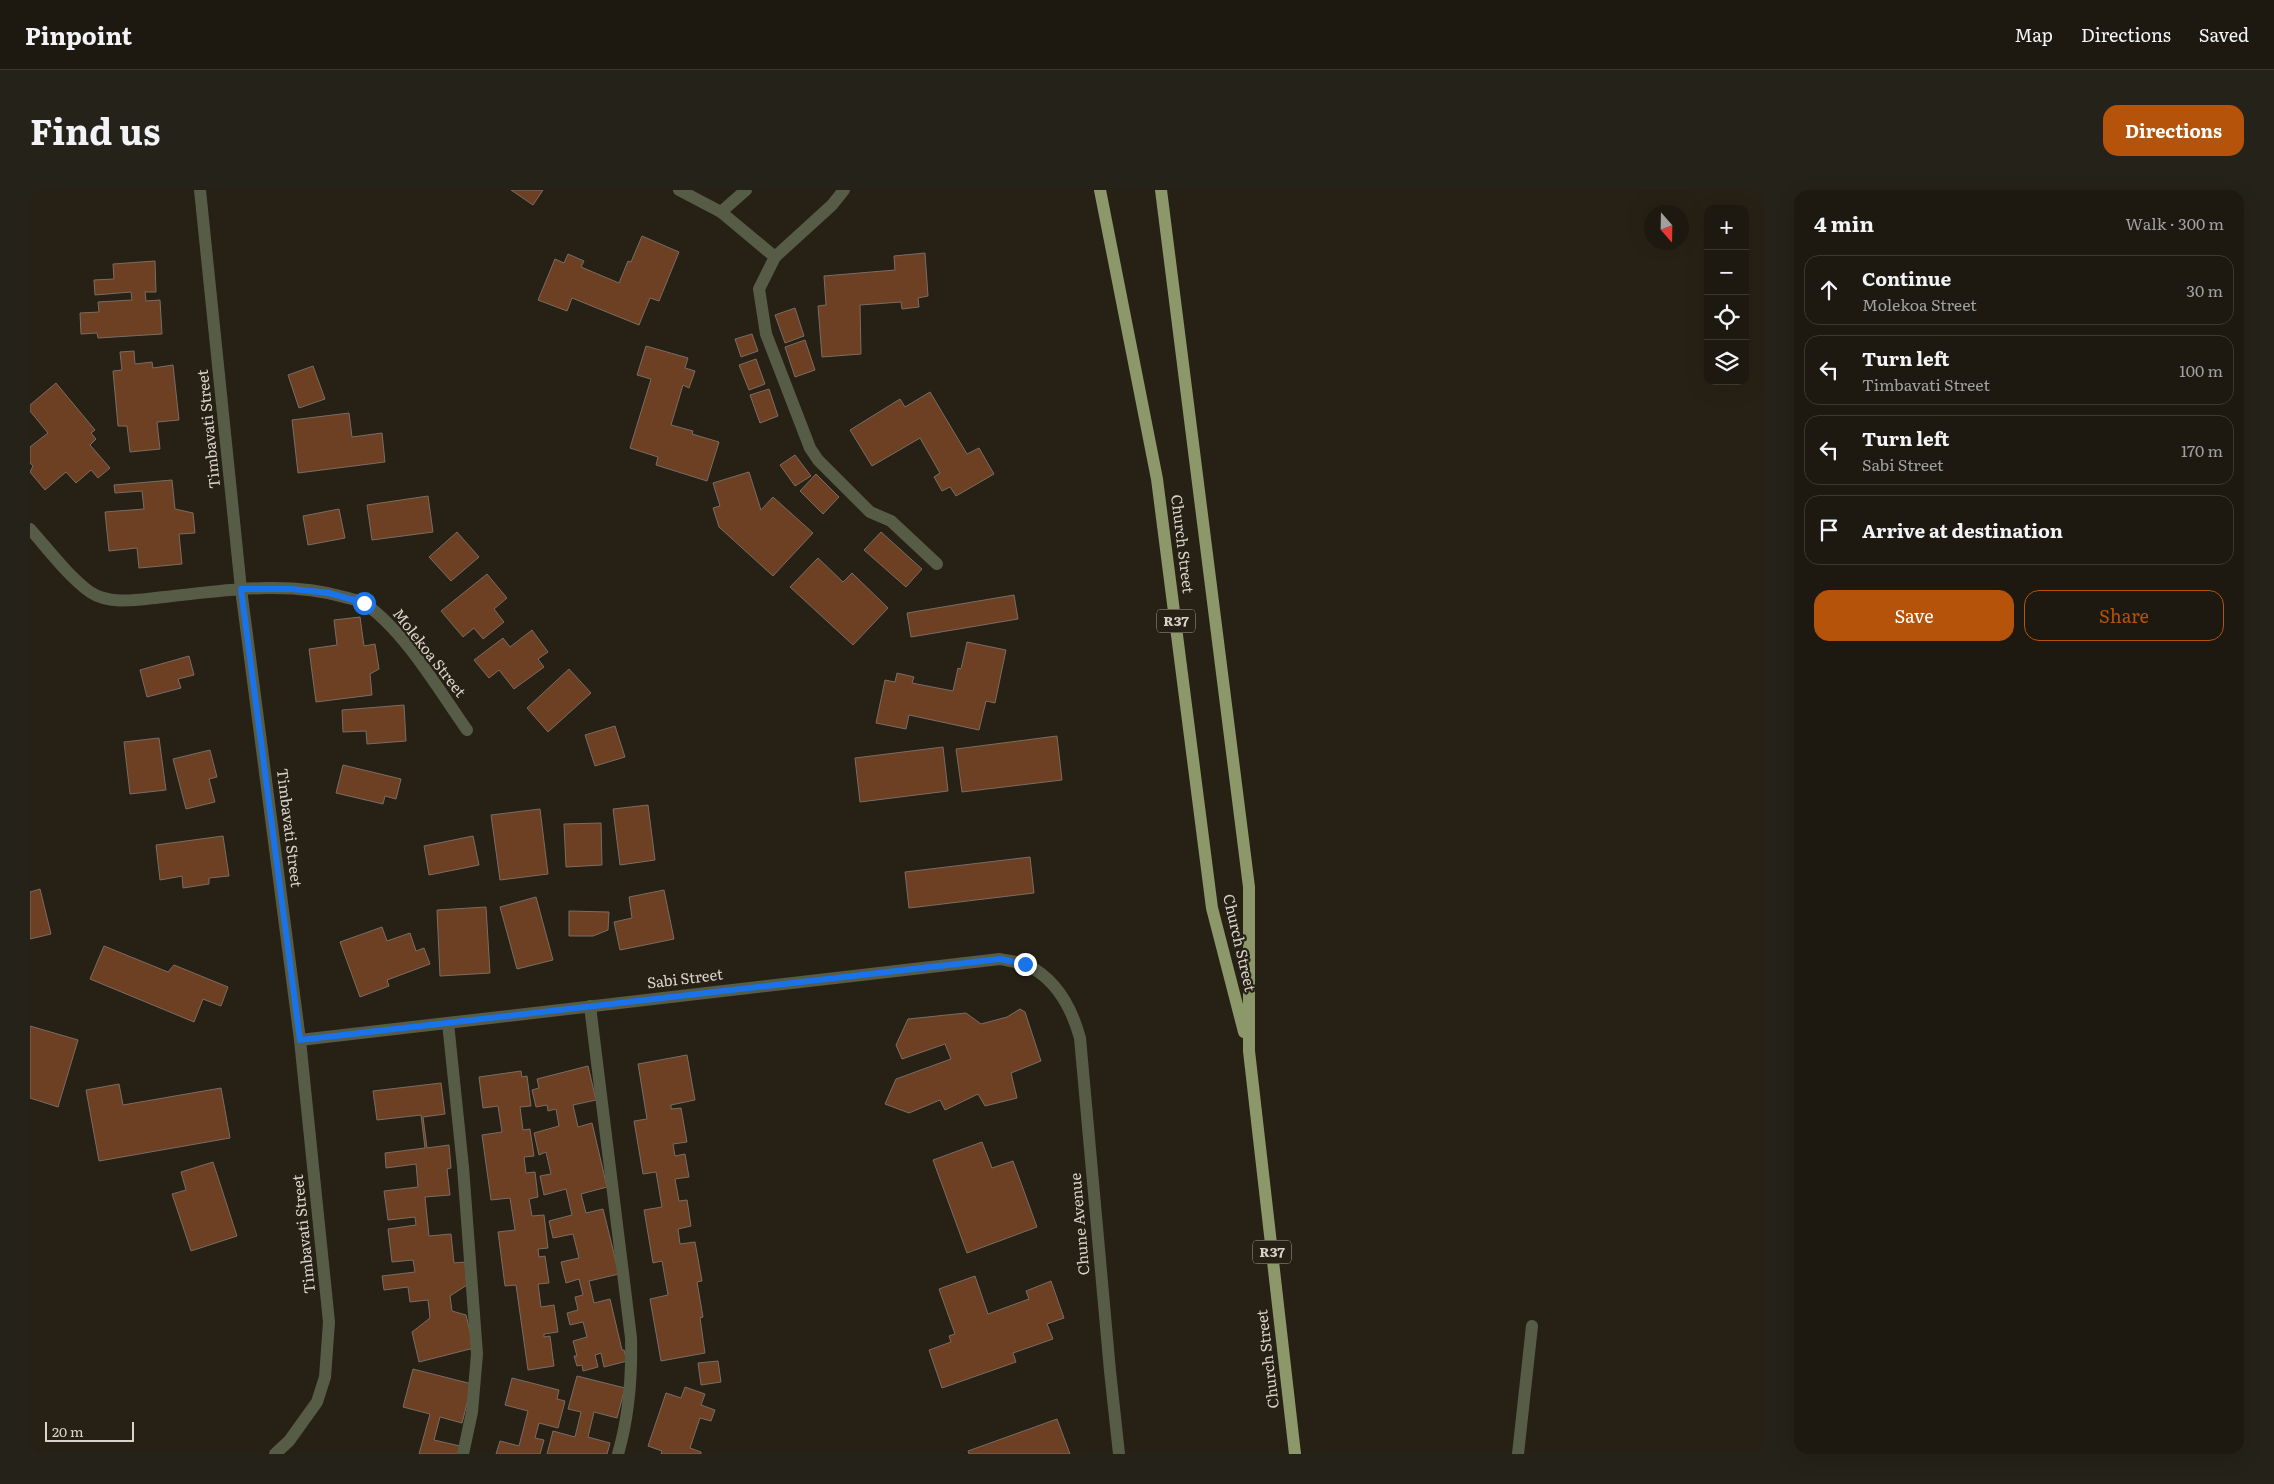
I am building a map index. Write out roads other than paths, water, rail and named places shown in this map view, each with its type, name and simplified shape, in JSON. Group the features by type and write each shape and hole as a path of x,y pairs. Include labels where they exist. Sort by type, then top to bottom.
{"main road":[{"name":"Church Street","path":"1100,190 1157,479 1212,908 1249,1051"},
{"name":"Church Street","path":"1161,190 1249,887 1249,1051 1295,1454"}],"street":[{"name":"Timbavati Street","path":"200,190 241,589 300,1040 329,1322 325,1377 317,1402 289,1441 275,1454"},
{"path":"679,190 721,212 774,257"},
{"path":"721,212 746,190"},
{"path":"844,190 832,204 774,257 759,289 766,334 810,448 818,460 870,512 891,521 937,564"},
{"name":"Molekoa Street","path":"30,529 91,592 111,600 131,600 241,589 292,589 329,593 364,603 385,620 401,638 467,730"},
{"name":"Sabi Street","path":"300,1040 1000,959 1025,964 1044,975 1062,996"},
{"name":"Chune Avenue","path":"1062,996 1075,1018 1080,1038 1119,1454"},
{"path":"590,1006 631,1338 632,1378 627,1416 618,1454"},
{"path":"448,1023 463,1167 477,1354 472,1412 463,1454"},
{"path":"1518,1454 1532,1326"}]}
